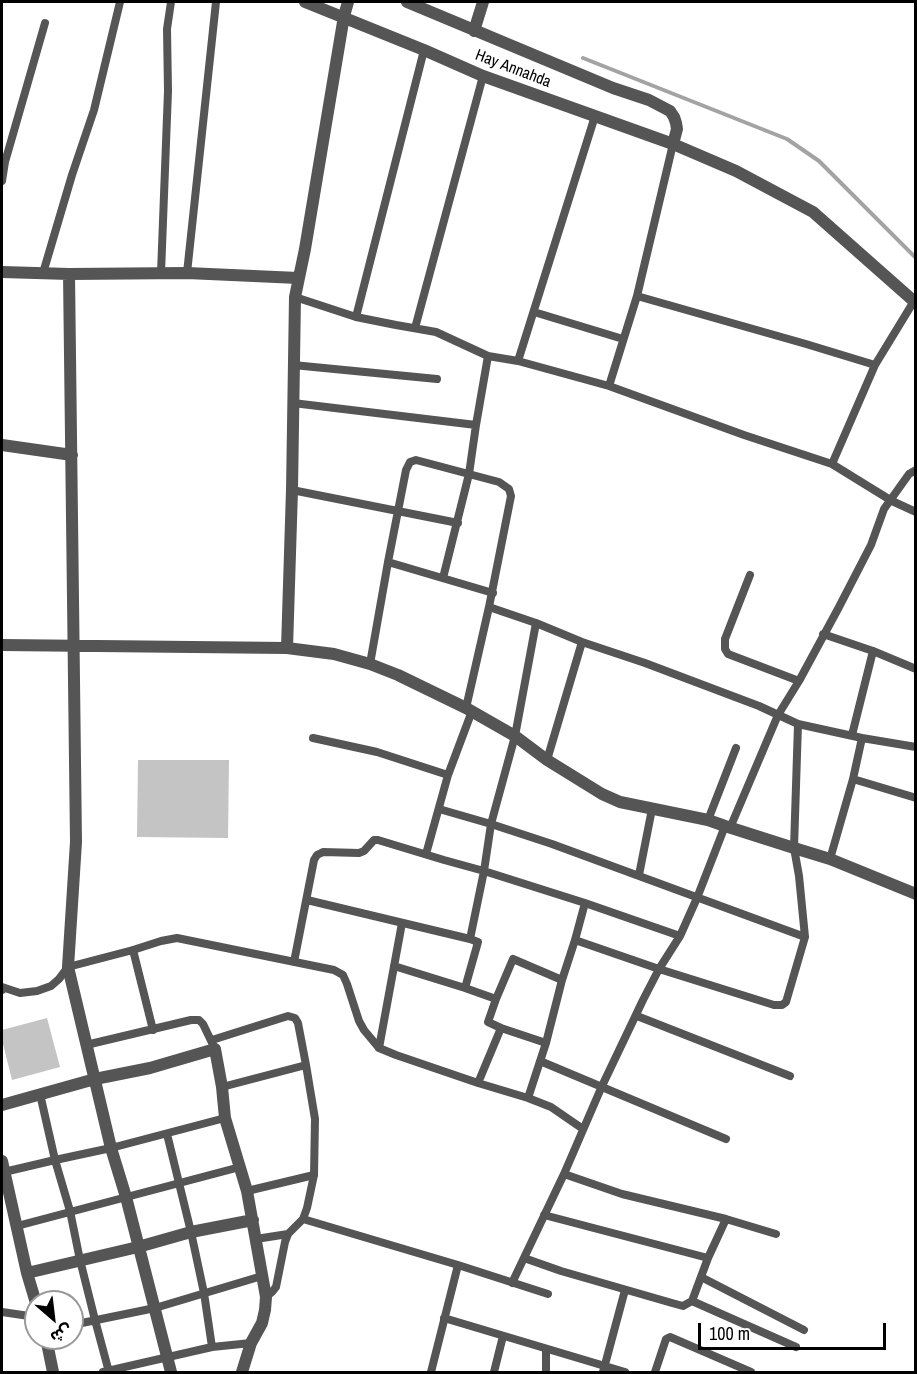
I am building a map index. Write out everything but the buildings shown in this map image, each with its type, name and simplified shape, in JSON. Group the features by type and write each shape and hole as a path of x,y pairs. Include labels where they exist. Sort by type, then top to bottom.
{"street":[{"name":"Hay Annahda","path":"305,2 344,16 483,76 674,144 736,171 813,212 915,302"},
{"path":"287,648 295,297 348,2"},
{"name":"Hay Annahda","path":"407,2 613,88 649,100 670,111 676,123 674,144"},
{"path":"474,31 483,2"},
{"path":"2,272 187,273 298,278"},
{"path":"69,274 76,842 68,967 111,1149 126,1197 171,1372"},
{"path":"2,445 72,455"},
{"path":"2,645 287,648 334,654 398,675 469,710 515,736 547,760 602,794 620,802 708,820 830,859 915,894"},
{"path":"2,1105 95,1079 150,1068 213,1044 222,1088 225,1118 247,1191 266,1297 262,1323 251,1343 242,1372"},
{"path":"3,1167 32,1290"},
{"path":"27,1272 138,1247 191,1232 253,1220"},
{"path":"48,1350 52,1371"}],"lane":[{"path":"43,273 94,110 120,2"},
{"path":"161,273 168,91 167,28 171,2"},
{"path":"187,273 216,2"},
{"path":"2,181 3,161 45,23"},
{"path":"356,317 424,50"},
{"path":"415,328 483,76"},
{"path":"518,361 595,116"},
{"path":"609,386 637,296 674,144"},
{"path":"637,296 875,365"},
{"path":"295,297 356,317 436,332 488,356 518,361 609,386 832,464 892,501 915,512"},
{"path":"832,464 875,365 915,302"},
{"path":"534,312 623,339"},
{"path":"443,578 469,474 488,356"},
{"path":"292,365 437,379"},
{"path":"293,403 476,425"},
{"path":"370,664 406,470 410,462 416,460 499,482 508,489 512,496 493,594 469,710 426,854"},
{"path":"512,1283 564,1174 602,1086 659,969 680,936 778,715 799,681 871,545 884,509 892,501 909,474 915,470"},
{"path":"292,489 458,523"},
{"path":"388,562 493,594"},
{"path":"750,575 725,639 725,649 728,654 799,681"},
{"path":"489,607 759,706 798,724 915,747"},
{"path":"470,939 491,824 515,736 536,623"},
{"path":"823,634 873,651 915,669"},
{"path":"547,760 582,642"},
{"path":"852,735 873,651"},
{"path":"575,940 774,1005 782,1005 786,1002 805,937 794,848 798,724"},
{"path":"313,738 377,753 448,775"},
{"path":"830,859 862,738"},
{"path":"708,820 736,748"},
{"path":"853,779 915,798"},
{"path":"639,875 652,809"},
{"path":"439,810 552,844 805,937"},
{"path":"294,962 314,860 317,855 323,852 359,853 374,840 484,871 680,936"},
{"path":"307,900 478,942 465,988"},
{"path":"528,1098 546,1043 585,903"},
{"path":"379,1048 402,923"},
{"path":"2,990 2,987 20,993 37,992 51,986 68,967 177,938 334,970 343,975 359,1021 379,1048 551,1107 583,1129"},
{"path":"133,950 153,1030"},
{"path":"546,1043 488,1022 513,959 562,980"},
{"path":"394,966 496,999"},
{"path":"86,1046 191,1020 198,1020 204,1024 213,1044 288,1016 295,1018 298,1023 315,1119 314,1175 308,1208 303,1219 288,1234 276,1287 266,1297"},
{"path":"637,1016 790,1076"},
{"path":"478,1083 501,1028"},
{"path":"540,1061 726,1139"},
{"path":"222,1088 306,1065"},
{"path":"40,1094 107,1372 212,1347 251,1343"},
{"path":"3,1167 111,1149 225,1118"},
{"path":"167,1134 204,1293 212,1347"},
{"path":"17,1226 240,1167"},
{"path":"564,1174 622,1194 726,1219 776,1234"},
{"path":"247,1191 314,1175"},
{"path":"544,1215 708,1258"},
{"path":"303,1219 548,1294"},
{"path":"524,1258 683,1306 692,1301 726,1219"},
{"path":"256,1239 288,1234"},
{"path":"431,1372 458,1265"},
{"path":"84,1322 155,1308 262,1276"},
{"path":"701,1277 804,1330"},
{"path":"603,1370 625,1290"},
{"path":"692,1301 796,1347"},
{"path":"2,1312 24,1315"},
{"path":"444,1318 603,1370 624,1372"},
{"path":"494,1372 503,1336"},
{"path":"655,1372 666,1339 670,1337 751,1372"},
{"path":"546,1350 546,1372"}],"waterway":[{"path":"583,58 787,139 819,161 916,258"}]}
